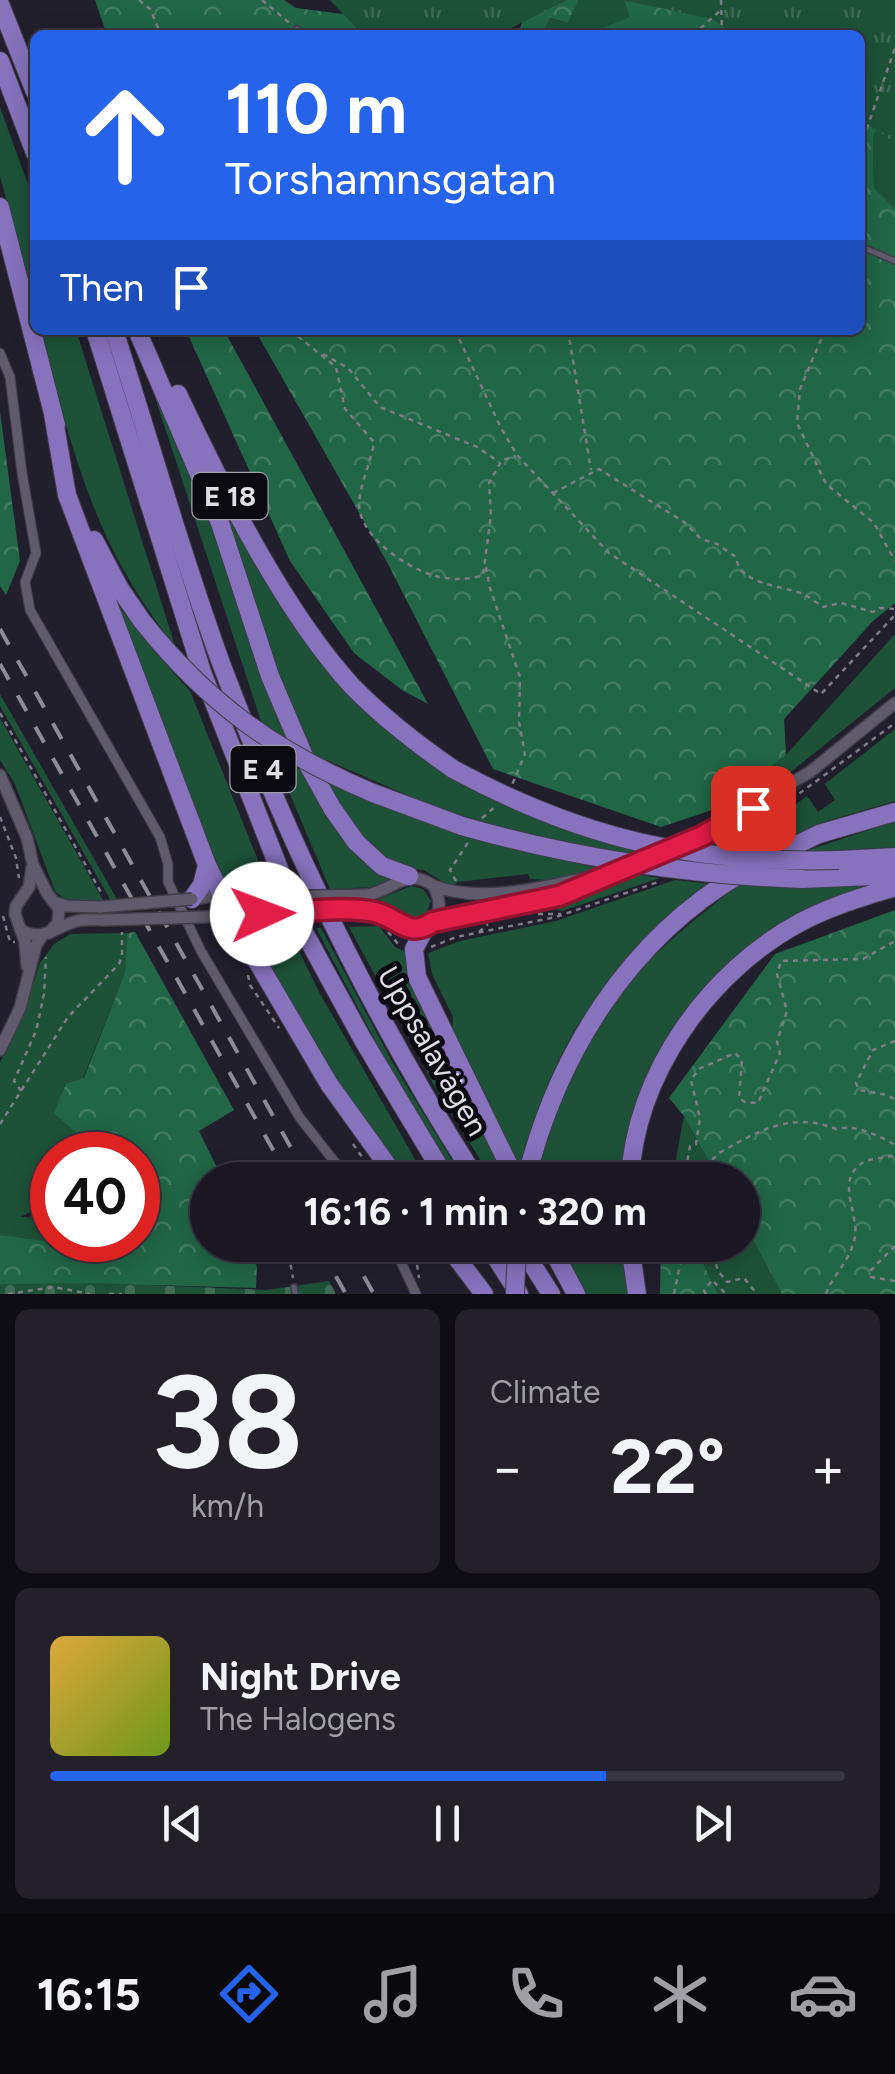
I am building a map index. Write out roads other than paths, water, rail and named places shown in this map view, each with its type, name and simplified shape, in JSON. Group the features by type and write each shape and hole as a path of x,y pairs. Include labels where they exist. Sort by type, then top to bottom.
{"highway":[{"path":"0,4 30,79"},
{"path":"0,60 30,141"},
{"path":"0,207 30,326"},
{"path":"32,335 68,495 207,865 329,1084 385,1162"},
{"name":"Uppsalavägen","path":"97,335 202,672 304,932 436,1162"},
{"name":"Uppsalavägen","path":"116,335 220,660 290,834 334,932 381,1022 466,1162"},
{"path":"140,335 220,523 270,676 307,764 356,842 382,866 409,876"},
{"name":"E 18","path":"151,335 224,487 282,590 325,654 379,712 454,769 520,804 609,836 704,856 838,860 895,857"},
{"path":"52,414 90,531 120,589 142,621 198,685 249,728 293,756 374,793 462,826 602,860 706,874 802,878 895,874"},
{"path":"531,1162 542,1124 593,1016 617,984 675,923 724,884 766,859 819,834 895,812"},
{"path":"192,899 202,885 207,865"},
{"path":"634,1162 648,1099 680,1032 702,1004 754,952 800,922 895,887"},
{"path":"430,924 414,949 417,977 507,1162"},
{"path":"460,1262 484,1294"},
{"path":"498,1262 517,1294"},
{"path":"517,1294 518,1262"},
{"path":"530,1262 552,1294"},
{"path":"559,1262 576,1294"},
{"path":"632,1262 637,1294"}],"street":[{"path":"0,353 10,377 36,553 25,582 30,610 160,838 168,864 168,882 200,951 300,1118 335,1162"},
{"path":"0,774 28,838 32,865 57,903 102,914 204,917 364,910 408,929 559,896 702,836 810,772 895,703"},
{"path":"26,894 32,865"},
{"path":"20,929 34,936 46,934 102,914 222,895 366,896 409,876 456,892 497,892 538,888 617,871"},
{"path":"430,924 440,902 434,886"},
{"path":"28,976 16,906 33,891 47,893"},
{"path":"0,1050 20,1008 28,976 46,934 60,916 57,903"},
{"path":"402,1262 416,1294"}],"lane":[{"path":"865,248 895,262"}],"railway":[{"path":"0,629 299,1162"},
{"path":"0,664 280,1162"},
{"path":"328,1262 346,1294"},
{"path":"356,1262 374,1294"}]}
